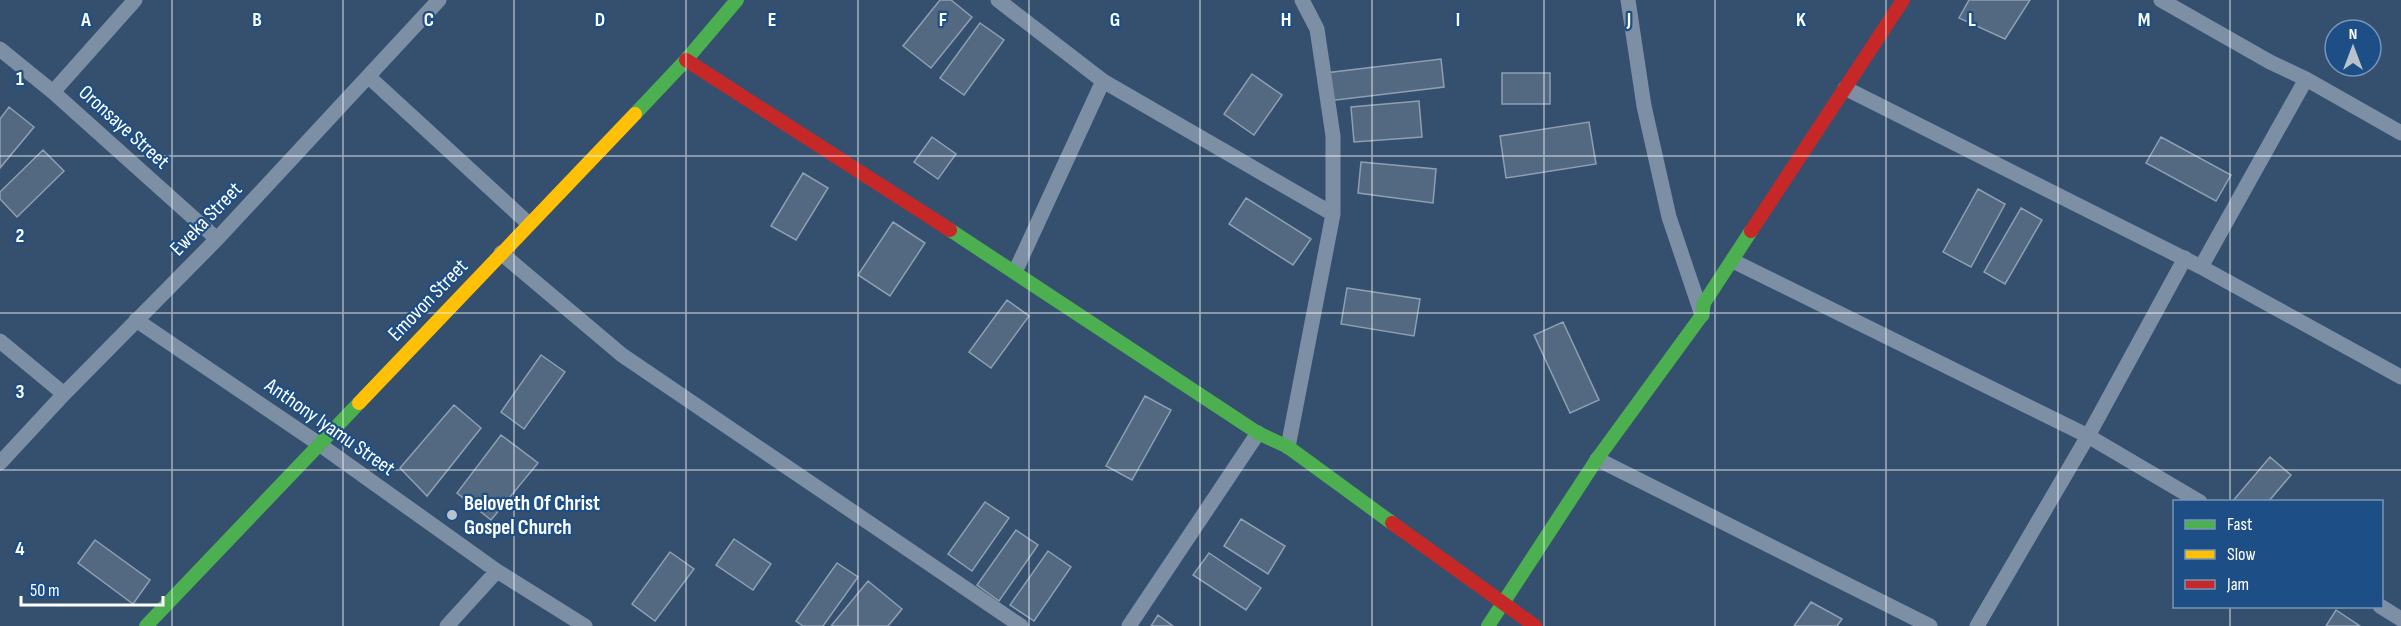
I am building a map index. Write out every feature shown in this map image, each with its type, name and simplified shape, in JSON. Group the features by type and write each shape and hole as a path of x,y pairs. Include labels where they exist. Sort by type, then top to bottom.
{"street":[{"path":"53,92 135,0"},
{"name":"Eweka Street","path":"0,463 64,394 217,239 439,0"},
{"name":"Emovon Street","path":"146,626 686,60 737,0"},
{"path":"998,0 1103,81 1333,214"},
{"path":"1288,447 1333,214 1333,136 1317,28 1302,0"},
{"path":"1628,0 1644,106 1669,217 1702,315"},
{"path":"1488,626 1597,459 1702,315 1704,303 1903,0"},
{"path":"2161,0 2401,133"},
{"name":"Oronsaye Street","path":"0,49 53,92 217,239"},
{"path":"686,60 1015,272 1258,433 1288,447 1503,606 1534,626"},
{"path":"369,77 529,224"},
{"path":"2201,267 2306,79"},
{"path":"1015,272 1103,81"},
{"path":"1845,88 2185,258 2401,377"},
{"path":"501,253 622,355 1021,626"},
{"path":"1977,626 2088,436 2185,258"},
{"path":"1732,261 2088,436 2198,500"},
{"name":"Anthony Iyamu Street","path":"136,320 320,444 496,572"},
{"path":"0,341 64,394"},
{"path":"1129,626 1258,433"},
{"path":"1597,459 1930,626"},
{"path":"447,626 496,572 585,626"},
{"path":"2383,608 2401,619"}],"building":[{"path":"940,0 951,0 972,17 931,68 903,46"},
{"path":"1969,0 2030,0 2005,39 1959,18"},
{"path":"980,23 1004,40 964,95 940,78"},
{"path":"1441,59 1444,87 1328,101 1325,73"},
{"path":"1502,73 1550,73 1550,104 1502,104"},
{"path":"1252,74 1282,95 1254,135 1224,114"},
{"path":"1419,101 1422,137 1354,142 1351,107"},
{"path":"9,107 34,127 0,168 0,119"},
{"path":"1589,122 1596,164 1506,178 1500,136"},
{"path":"932,137 956,154 938,179 914,162"},
{"path":"2161,137 2231,175 2216,201 2146,163"},
{"path":"43,150 64,171 17,217 0,199 0,192"},
{"path":"1361,162 1436,169 1433,203 1358,193"},
{"path":"803,173 828,188 796,240 771,226"},
{"path":"1978,189 2005,204 1971,267 1943,252"},
{"path":"1246,198 1311,239 1293,265 1229,224"},
{"path":"2021,208 2042,220 2005,284 1984,272"},
{"path":"893,222 925,243 890,296 858,275"},
{"path":"1347,288 1420,299 1414,336 1341,324"},
{"path":"1007,300 1029,316 991,368 969,352"},
{"path":"1563,322 1599,400 1570,413 1534,335"},
{"path":"541,355 565,372 524,429 501,412"},
{"path":"1145,396 1171,410 1132,480 1106,466"},
{"path":"454,405 481,428 427,496 400,468"},
{"path":"501,435 538,463 491,520 457,493"},
{"path":"2270,457 2291,475 2270,500 2234,500"},
{"path":"985,502 1009,518 972,571 948,554"},
{"path":"1241,519 1285,546 1268,574 1224,546"},
{"path":"1016,530 1038,545 999,601 977,585"},
{"path":"734,539 771,564 753,590 716,565"},
{"path":"95,540 150,580 133,604 78,563"},
{"path":"1048,551 1071,567 1034,621 1010,605"},
{"path":"670,552 694,569 655,621 632,604"},
{"path":"1209,553 1261,588 1246,610 1193,575"},
{"path":"837,563 858,577 823,626 803,626 796,621"},
{"path":"868,581 902,609 888,626 831,626"},
{"path":"1811,602 1842,619 1837,626 1794,626"},
{"path":"2336,610 2360,626 2326,626"},
{"path":"1158,615 1173,626 1151,626"}],"traffic: fast":[{"path":"635,114 686,60 737,0"},
{"path":"950,230 1258,433 1288,447 1392,523"},
{"path":"1488,626 1597,459 1702,315 1704,303 1751,231"},
{"path":"146,626 359,403"}],"traffic: slow":[{"path":"359,403 635,114"}],"traffic: jam":[{"path":"1751,231 1903,0"},
{"path":"686,60 950,230"},
{"path":"1392,523 1535,626"}],"place":[{"name":"Beloveth Of Christ Gospel Church","path":"452,515"}]}
